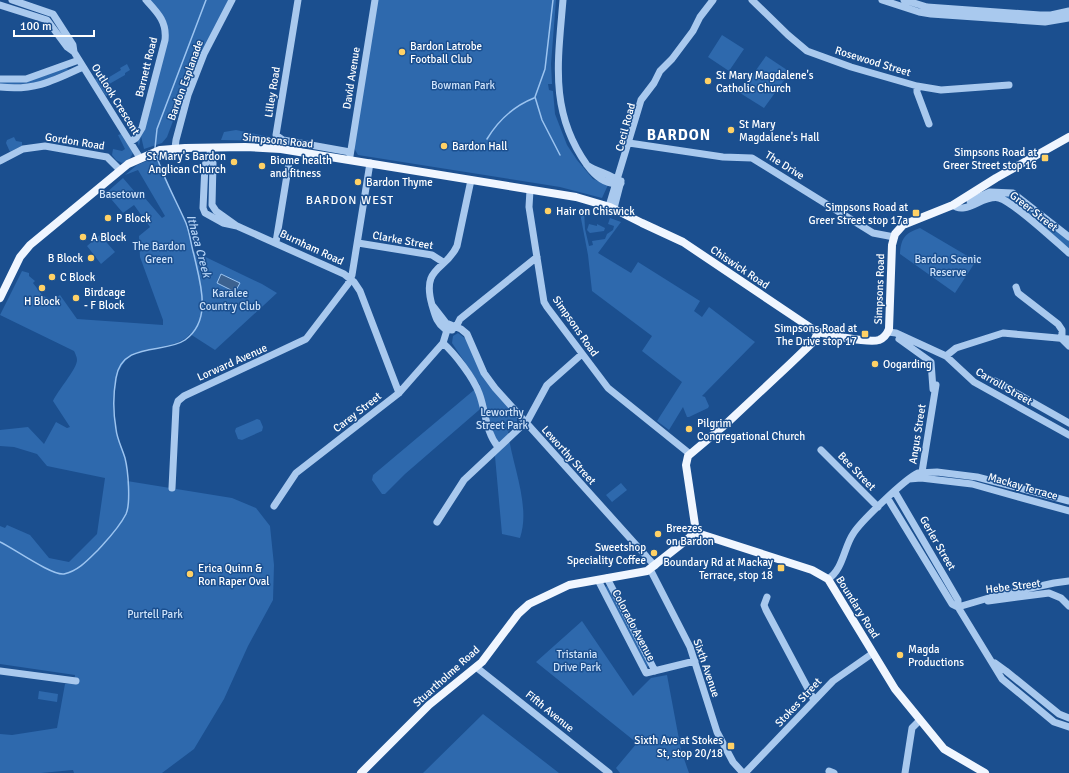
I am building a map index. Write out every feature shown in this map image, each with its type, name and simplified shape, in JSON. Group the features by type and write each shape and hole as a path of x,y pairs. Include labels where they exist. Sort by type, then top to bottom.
{"main road":[{"path":"894,237 903,225 955,207 996,178 1069,138"},
{"name":"Simpsons Road","path":"0,298 20,257 28,248 120,170 140,158 160,150 175,148 210,151 270,148 350,156 370,163 530,190"},
{"name":"Chiswick Road","path":"530,190 576,198 611,208 683,242 818,332"},
{"name":"Simpsons Road","path":"818,332 873,341 881,339 888,332 892,245 894,237"},
{"path":"694,532 695,525 686,462 690,454 726,424 790,364 814,341 818,332"},
{"name":"Stuartholme Road","path":"361,773 429,705 476,667 487,656 518,614 529,604 569,585 638,574 652,568 682,544 694,532"},
{"name":"Boundary Road","path":"694,532 815,570 828,579 895,689 920,720 949,753 985,773"}],"street":[{"name":"Outlook Crescent","path":"12,0 53,14 74,44 74,52"},
{"name":"Barnett Road","path":"130,142 142,128 165,40 166,31 164,22 146,0"},
{"name":"Bardon Esplanade","path":"175,148 188,95 204,54 232,0"},
{"name":"Lilley Road","path":"298,0 276,135 283,140 350,156"},
{"name":"David Avenue","path":"350,156 375,0"},
{"path":"563,0 558,59 558,85 564,119 573,143 596,176 618,182"},
{"name":"Cecil Road","path":"611,208 641,100 654,84 659,72 672,59 688,36 693,23 700,17 713,0"},
{"name":"Rosewood Street","path":"752,0 807,51 851,67 917,86 941,90 1009,85"},
{"path":"882,0 931,14 1040,22 1052,22 1069,18"},
{"path":"904,0 927,7 1040,15 1069,11"},
{"name":"Outlook Crescent","path":"0,5 49,21 67,48 74,52 140,158"},
{"path":"0,79 25,80 79,60"},
{"path":"0,87 31,88 83,67"},
{"path":"917,86 917,92 929,124"},
{"name":"The Drive","path":"630,144 723,157 752,158 874,233 894,237"},
{"name":"Gordon Road","path":"0,161 23,149 45,146 108,157 120,170"},
{"name":"Burnham Road","path":"210,151 213,164 212,205 216,211 237,226 276,242 344,274 351,279 360,291 399,393"},
{"path":"276,242 289,163"},
{"path":"351,279 370,163"},
{"path":"465,332 458,330 447,330 436,320 429,290 430,282 436,270 454,253 457,246 471,180"},
{"name":"Simpsons Road","path":"530,190 528,207 545,304 609,390 690,454"},
{"name":"Greer Street","path":"955,207 988,192 1011,192 1066,230 1069,237"},
{"name":"Greer Street","path":"955,207 989,198 1000,198 1069,253"},
{"name":"Clarke Street","path":"358,243 432,255 443,262"},
{"path":"447,330 456,327 460,319 537,257"},
{"name":"Lorward Avenue","path":"172,488 178,401 184,396 306,339 351,279"},
{"path":"1016,287 1018,293 1058,324 1069,346"},
{"path":"432,306 444,321 465,332"},
{"name":"Carey Street","path":"274,506 296,473 399,393 443,342 447,330"},
{"name":"Leworthy Street","path":"465,332 487,377 525,423 652,568"},
{"name":"Carroll Street","path":"888,332 895,332 903,339 946,356 974,382 1069,436"},
{"path":"946,356 956,348 1003,333 1066,339"},
{"name":"Angus Street","path":"903,339 931,363 934,399"},
{"path":"443,342 452,351 477,389 490,437 498,447"},
{"path":"437,522 464,480 525,423 548,385 582,354"},
{"name":"Carroll Street","path":"995,381 1069,424"},
{"name":"Angus Street","path":"922,472 936,385"},
{"path":"1052,426 1057,417"},
{"name":"Bee Street","path":"821,450 878,507"},
{"path":"828,579 837,570 855,530 909,479 922,472"},
{"name":"Mackay Terrace","path":"922,472 972,480 1069,501"},
{"name":"Mackay Terrace","path":"909,479 972,480 1069,511"},
{"name":"Gerler Street","path":"895,492 958,600 958,607"},
{"name":"Gerler Street","path":"888,499 952,604 958,607 1002,679 1054,722 1069,726"},
{"name":"Sixth Avenue","path":"652,568 690,647 717,732 733,762 744,773"},
{"name":"Colorado Avenue","path":"602,579 655,671"},
{"name":"Colorado Avenue","path":"602,579 646,673 695,661"},
{"name":"Hebe Street","path":"980,602 999,595 1069,581"},
{"name":"Hebe Street","path":"958,607 980,602 1049,593 1061,598 1069,606"},
{"path":"767,597 764,605 766,610 814,700"},
{"name":"Stokes Street","path":"744,773 835,678 873,653"},
{"name":"Gerler Street","path":"993,662 1059,714 1069,718"},
{"name":"Fifth Avenue","path":"476,667 609,773"},
{"path":"0,671 76,681"},
{"path":"905,773 912,728 920,720"}],"green space":[{"path":"148,0 230,0 205,46 185,89 167,137 162,143 144,149 141,136 139,146 137,140 168,31"},
{"name":"Bowman Park","path":"376,0 556,0 551,64 552,84 548,84 549,90 553,91 555,114 567,145 593,179 608,185 602,198 560,187 358,155 354,148"},
{"path":"722,35 744,49 729,71 708,57"},
{"path":"766,56 790,72 764,108 740,93"},
{"path":"127,64 130,70 125,73 125,75 104,87 108,95 106,96 95,79 98,77 101,82 121,70 120,68"},
{"path":"67,68 68,70 38,83 0,85 0,81"},
{"path":"236,130 270,137 267,141 221,140 224,132"},
{"path":"121,134 133,153 129,160 122,163 116,160 112,155 113,149 122,151 125,149 118,135"},
{"path":"14,137 16,141 22,142 22,146 10,152 6,143 7,140"},
{"name":"Purtell Park","path":"157,157 187,225 193,251 262,284 277,293 215,350 190,334 174,344 141,351 131,356 123,364 118,373 115,384 113,408 116,431 126,463 127,481 232,498 256,508 270,526 274,565 273,600 248,646 224,699 194,749 162,773 74,773 73,770 41,773 0,773 0,734 12,735 57,728 65,684 74,683 75,675 0,664 0,526 5,528 7,525 30,535 49,558 69,562 97,534 105,478 47,466 37,454 14,447 0,446 0,430 28,427 44,444 56,422 67,428 70,427 53,401 74,369 77,360 74,351 0,315 22,271 29,273 29,276 35,281 33,283 43,296 53,300 60,295 77,319 163,325 163,320 140,257 139,236 150,227 134,205 123,213 106,193 123,178 141,199 144,197 162,218 165,216 138,170 125,175 137,165"},
{"path":"1008,194 1020,200 1069,241 1069,250 1016,206 982,196"},
{"path":"579,208 584,210 585,229 589,246 593,245 592,241 605,239 607,234 613,230 614,226 608,224 610,218 621,222 598,253 631,273 638,262 700,301 694,311 702,317 709,307 755,342 702,396 705,397 709,406 708,408 687,417 683,407 669,430 657,421 682,382 642,351 652,336 592,291 588,255"},
{"path":"589,224 597,226 597,224 605,228 604,231 590,233 587,230"},
{"name":"Bardon Scenic Reserve","path":"920,228 976,261 955,293 900,254 901,244 907,234"},
{"path":"100,235 115,252 101,264 87,246"},
{"name":"Leworthy Street Park","path":"458,333 466,339 517,418 517,423 508,432 522,499 523,526 520,538 502,534 493,434 486,404 405,474 385,494 382,494 372,480 373,475 480,385 452,343 453,336"},
{"path":"257,419 260,420 263,427 262,431 242,440 238,439 235,431 236,428"},
{"path":"621,483 627,490 612,502 606,495"},
{"path":"607,586 651,664 644,669 605,587"},
{"name":"Tristania Drive Park","path":"582,621 633,696 651,678 667,675 681,750 689,773 620,773 616,768 637,743 536,662"},
{"path":"39,691 58,694 57,702 38,699"},
{"path":"483,714 559,773 423,773"}],"shaded area":[{"path":"221,274 240,283 235,292 217,283"}],"waterway":[{"name":"Ithaca Creek","path":"155,148 157,129 206,0"},
{"path":"553,0 545,69 535,97 542,120 560,155"},
{"path":"487,139 501,120 520,105 534,98"},
{"name":"Ithaca Creek","path":"0,542 51,571 64,574 69,573 82,565 98,550 113,533 126,514 129,495 127,470 125,458 118,440 114,410 115,384 120,366 126,358 135,353 167,347 185,340 194,332 202,311 201,288 187,227 156,154"}],"place":[{"name":"Bardon Latrobe Football Club","path":"402,52"},
{"name":"St Mary Magdalene's Catholic Church","path":"708,81"},
{"name":"St Mary Magdalene's Hall","path":"731,130"},
{"name":"Bardon Hall","path":"444,146"},
{"name":"Simpsons Road at Greer Street stop 16","path":"1045,158"},
{"name":"St Mary's Bardon Anglican Church","path":"234,162"},
{"name":"Biome health and fitness","path":"262,166"},
{"name":"Bardon Thyme","path":"358,182"},
{"name":"Hair on Chiswick","path":"548,211"},
{"name":"Simpsons Road at Greer Street stop 17a","path":"916,213"},
{"name":"P Block","path":"108,218"},
{"name":"A Block","path":"83,237"},
{"name":"B Block","path":"91,258"},
{"name":"C Block","path":"52,277"},
{"name":"H Block","path":"42,288"},
{"name":"Birdcage - F Block","path":"76,298"},
{"name":"Simpsons Road at The Drive stop 17","path":"865,334"},
{"name":"Oogarding","path":"875,364"},
{"name":"Pilgrim Congregational Church","path":"689,429"},
{"name":"Breezes on Bardon","path":"658,534"},
{"name":"Sweetshop Speciality Coffee","path":"654,553"},
{"name":"Boundary Rd at Mackay Terrace, stop 18","path":"781,568"},
{"name":"Erica Quinn & Ron Raper Oval","path":"190,574"},
{"name":"Magda Productions","path":"900,655"},
{"name":"Sixth Ave at Stokes St, stop 20/18","path":"731,746"}],"district":[{"name":"BARDON","path":"679,135"},
{"name":"BARDON WEST","path":"350,200"}],"park label":[{"name":"Basetown","path":"122,194"},
{"name":"The Bardon Green","path":"159,252"},
{"name":"Karalee Country Club","path":"230,299"}]}
